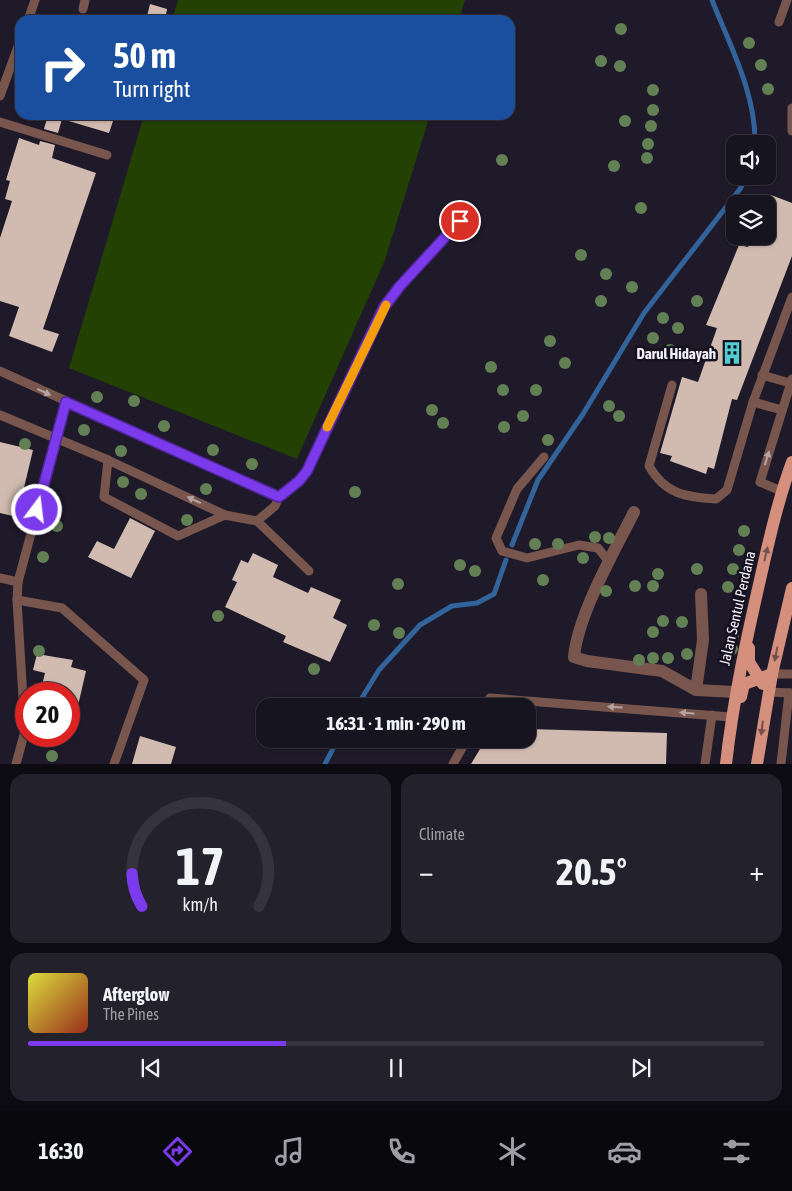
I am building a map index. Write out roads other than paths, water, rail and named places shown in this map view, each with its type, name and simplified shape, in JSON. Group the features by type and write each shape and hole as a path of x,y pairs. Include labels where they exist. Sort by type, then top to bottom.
{"main road":[{"name":"Jalan Sentul Perdana","path":"726,764 736,692 748,631 781,491 792,462"},
{"path":"757,764 768,692 792,588"},
{"path":"748,631 749,662 768,692"},
{"path":"731,723 737,718 744,684 772,674"}],"street":[{"path":"634,512 609,562 580,628 574,657 587,661 662,671 696,690 736,692"},
{"path":"696,690 703,640 701,594"}],"lane":[{"path":"30,15 35,0"},
{"path":"779,22 787,0"},
{"path":"0,96 15,55"},
{"path":"792,108 792,131"},
{"path":"0,122 107,156"},
{"path":"257,521 275,506 279,497 299,481 307,471 384,307 400,286 460,221"},
{"path":"672,385 649,466 664,488 692,497 716,498 726,490 762,375 792,298"},
{"path":"0,371 279,497"},
{"path":"762,375 791,381 760,482 781,491"},
{"path":"16,764 25,731 17,600 18,582 66,402"},
{"path":"753,402 782,410"},
{"path":"0,415 108,460 225,515 257,521 309,571"},
{"path":"544,457 517,489 496,538 498,545 502,551 527,558 579,545 589,546 598,548 609,562"},
{"path":"108,460 104,497 178,536 225,515"},
{"path":"0,578 18,582"},
{"path":"17,600 62,608 144,680 114,764"},
{"path":"772,674 792,674"},
{"path":"768,692 790,693 781,764"},
{"path":"536,702 712,715 731,723"},
{"path":"705,764 712,715"},
{"path":"453,764 462,748"}],"waterway":[{"path":"712,0 747,88 755,135"},
{"path":"512,545 538,480 583,414 644,313 742,185"},
{"path":"362,698 379,670 420,625 452,606 477,603 494,594 506,560"},
{"path":"325,764 333,748"}],"place":[{"name":"Darul Hidayah","path":"732,353"}]}
